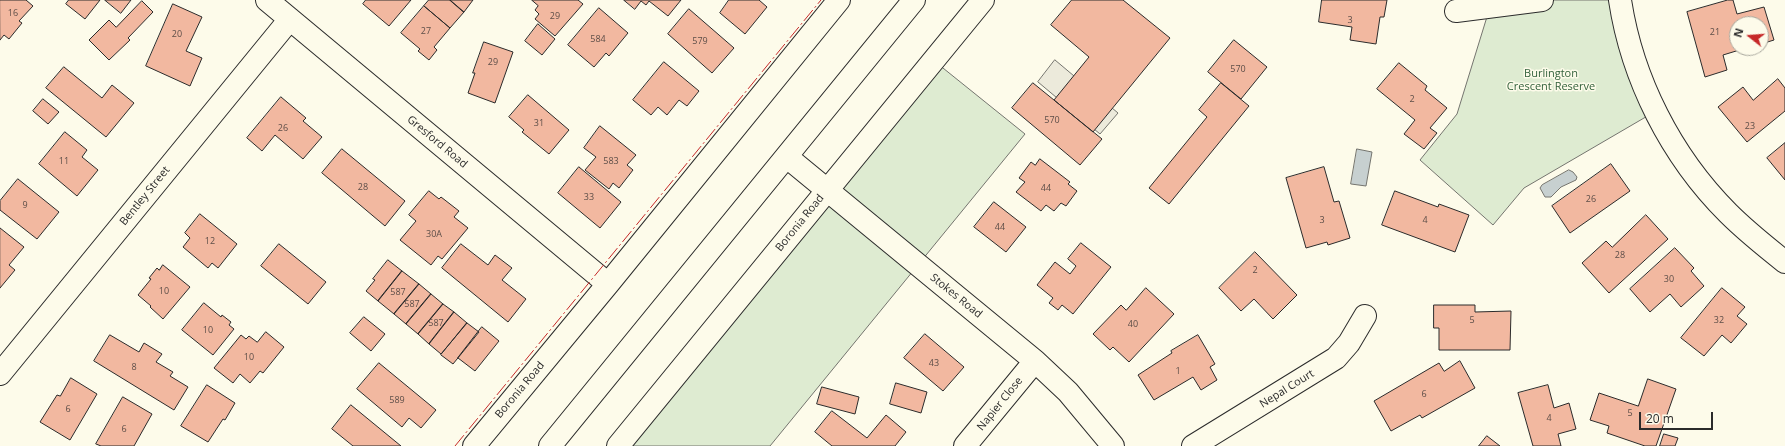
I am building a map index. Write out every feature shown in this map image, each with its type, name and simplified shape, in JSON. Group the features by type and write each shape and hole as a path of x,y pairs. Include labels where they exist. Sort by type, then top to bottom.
{"street":[{"name":"Gresford Road","path":"267,0 608,284"},
{"name":"Boronia Road","path":"474,446 839,0"},
{"path":"550,446 914,0"},
{"name":"Boronia Road","path":"618,446 983,0"},
{"path":"1456,11 1542,0"},
{"path":"1620,0 1624,27 1635,64 1652,104 1671,140 1696,177 1728,213 1785,262"},
{"name":"Bentley Street","path":"0,374 290,19"},
{"name":"Stokes Road","path":"787,157 1035,361 1068,392 1113,446"},
{"name":"Nepal Court","path":"1193,446 1336,358 1349,343 1365,316"},
{"name":"Napier Close","path":"965,446 1035,361"}],"green space":[{"name":"Burlington Crescent Reserve","path":"1542,0 1620,0 1656,111 1524,188 1493,225 1420,160 1457,114 1490,7"},
{"path":"933,60 1025,134 770,446 618,446"}],"shaded area":[{"path":"1055,60 1118,113 1100,134 1038,82"},
{"path":"1357,149 1372,152 1366,186 1351,184"},
{"path":"1569,170 1577,177 1576,180 1561,187 1551,197 1545,197 1540,188 1542,185"}],"building":[{"path":"0,0 26,0 33,6 19,21 22,23 9,39 4,35 0,40"},
{"path":"69,0 100,0 85,19 66,4"},
{"path":"105,0 131,0 121,13"},
{"path":"366,0 411,0 389,26 363,4"},
{"path":"429,0 450,0 464,12 450,28 424,6"},
{"path":"450,0 473,0 464,12"},
{"path":"532,0 578,0 583,4 555,36 535,19 539,14 535,10 538,6"},
{"path":"624,0 681,0 668,16 649,1 646,5 641,1 635,9"},
{"path":"729,0 759,0 767,7 745,34 720,13"},
{"path":"1072,0 1123,0 1170,38 1093,132 1054,100 1089,57 1051,25"},
{"path":"1322,0 1387,0 1384,17 1380,17 1376,44 1350,40 1352,27 1319,22"},
{"path":"1728,0 1733,0 1737,14 1764,7 1767,16 1729,16 1729,53 1723,55 1727,70 1705,77 1687,12"},
{"path":"142,1 153,12 128,38 130,40 109,60 89,40 109,20 116,27"},
{"path":"173,4 202,17 186,51 202,58 190,86 146,66"},
{"path":"424,6 450,28 434,47 437,50 429,60 418,51 420,49 401,33"},
{"path":"599,8 628,33 609,56 606,53 594,67 568,45"},
{"path":"689,9 734,48 712,73 668,34"},
{"path":"538,24 555,39 542,55 525,41"},
{"path":"1769,24 1774,40 1769,42"},
{"path":"1234,40 1267,67 1241,99 1208,72"},
{"path":"484,42 513,52 495,103 468,93 475,73 473,73"},
{"path":"664,62 699,91 687,106 679,100 667,115 658,107 651,115 633,100"},
{"path":"1399,63 1427,86 1425,90 1447,108 1430,128 1437,133 1424,149 1404,134 1415,120 1377,89"},
{"path":"64,67 102,98 112,85 134,103 106,137 46,88"},
{"path":"1778,79 1785,88 1785,111 1747,142 1718,107 1743,87 1753,100"},
{"path":"1033,83 1102,139 1080,165 1012,108"},
{"path":"1221,83 1249,106 1169,204 1149,188 1207,117 1199,110"},
{"path":"528,95 569,130 549,154 522,132 524,130 509,117"},
{"path":"281,97 306,118 303,121 322,137 303,159 275,135 262,151 247,138"},
{"path":"43,99 59,112 48,124 33,111"},
{"path":"600,126 636,155 627,165 633,170 619,188 613,183 609,189 585,170 596,157 584,148"},
{"path":"65,132 87,150 82,157 98,170 77,196 39,164"},
{"path":"1785,143 1785,180 1767,158"},
{"path":"342,149 405,201 385,226 322,173"},
{"path":"1040,159 1070,182 1068,184 1077,191 1066,206 1061,203 1054,211 1046,205 1041,211 1016,192 1025,182 1019,178 1031,162 1035,165"},
{"path":"1611,164 1630,191 1570,233 1552,206"},
{"path":"579,167 621,202 600,228 558,193"},
{"path":"1324,167 1334,202 1339,201 1350,238 1328,245 1327,242 1306,248 1286,178"},
{"path":"18,179 59,212 37,239 0,210 0,201"},
{"path":"429,191 439,199 441,197 459,211 454,217 468,228 442,259 438,256 431,265 400,240 416,221 409,215"},
{"path":"1395,191 1438,207 1439,204 1469,215 1455,252 1382,225"},
{"path":"994,202 1026,227 1006,252 974,227"},
{"path":"200,214 237,244 218,268 212,263 208,268 183,247 190,238 185,233"},
{"path":"1646,215 1668,239 1609,293 1582,263 1606,241 1612,247"},
{"path":"0,228 24,247 9,265 15,270 0,288"},
{"path":"1081,243 1111,267 1073,314 1062,305 1058,310 1049,303 1053,298 1037,285 1055,262 1070,274 1076,266 1068,259"},
{"path":"279,244 326,282 308,304 261,266"},
{"path":"461,244 488,265 495,255 512,268 502,280 526,299 508,322 442,268"},
{"path":"1675,248 1694,268 1691,271 1704,286 1681,307 1670,294 1650,312 1630,289"},
{"path":"1255,252 1297,295 1273,319 1254,299 1241,311 1219,288"},
{"path":"388,260 402,271 378,301 366,291 375,280 373,279"},
{"path":"163,265 190,287 163,319 138,295 151,279 149,278 157,268 159,270"},
{"path":"402,271 419,284 394,314 378,301"},
{"path":"419,284 431,294 406,324 394,314"},
{"path":"1146,288 1174,314 1129,362 1113,347 1110,350 1093,334 1121,305 1126,310"},
{"path":"1722,288 1745,307 1737,316 1747,324 1731,343 1722,335 1704,356 1681,338"},
{"path":"431,294 443,304 418,334 406,324"},
{"path":"204,303 221,317 222,315 231,322 229,325 234,329 213,355 182,330"},
{"path":"443,304 454,312 429,344 418,334"},
{"path":"1434,305 1475,305 1475,312 1511,311 1510,350 1439,350 1439,328 1434,328"},
{"path":"454,312 467,323 441,354 429,344"},
{"path":"364,317 385,334 371,351 350,333"},
{"path":"467,323 479,332 453,364 441,355"},
{"path":"482,327 499,341 475,371 458,358"},
{"path":"266,332 284,347 263,373 260,371 250,383 240,374 233,383 214,368 241,335 246,339 249,336 257,342"},
{"path":"925,334 964,367 943,391 904,358"},
{"path":"110,335 139,352 144,343 162,354 156,362 173,372 170,376 188,387 174,410 94,361"},
{"path":"1198,335 1215,364 1210,367 1217,380 1201,390 1193,377 1154,400 1138,375 1172,353 1171,351"},
{"path":"1460,361 1475,388 1422,418 1420,415 1391,431 1374,401 1439,363 1444,371"},
{"path":"379,363 436,410 421,428 409,418 402,427 357,389"},
{"path":"71,378 97,394 70,440 40,422 57,395 60,396"},
{"path":"1648,379 1676,389 1656,446 1645,446 1607,433 1609,426 1590,420 1599,393 1638,406"},
{"path":"896,383 927,392 921,413 890,404"},
{"path":"207,385 235,403 225,420 223,419 208,442 181,426"},
{"path":"1548,385 1554,408 1569,403 1576,429 1558,434 1561,446 1533,446 1518,393"},
{"path":"822,387 859,397 855,414 817,404"},
{"path":"123,397 152,414 134,446 101,446 96,444"},
{"path":"351,405 401,446 353,446 332,429"},
{"path":"832,411 867,438 886,415 906,432 895,446 832,446 815,432"},
{"path":"1664,434 1678,438 1675,446 1660,446"},
{"path":"1487,436 1500,446 1479,446"}],"power":[{"path":"455,446 821,0"}]}
